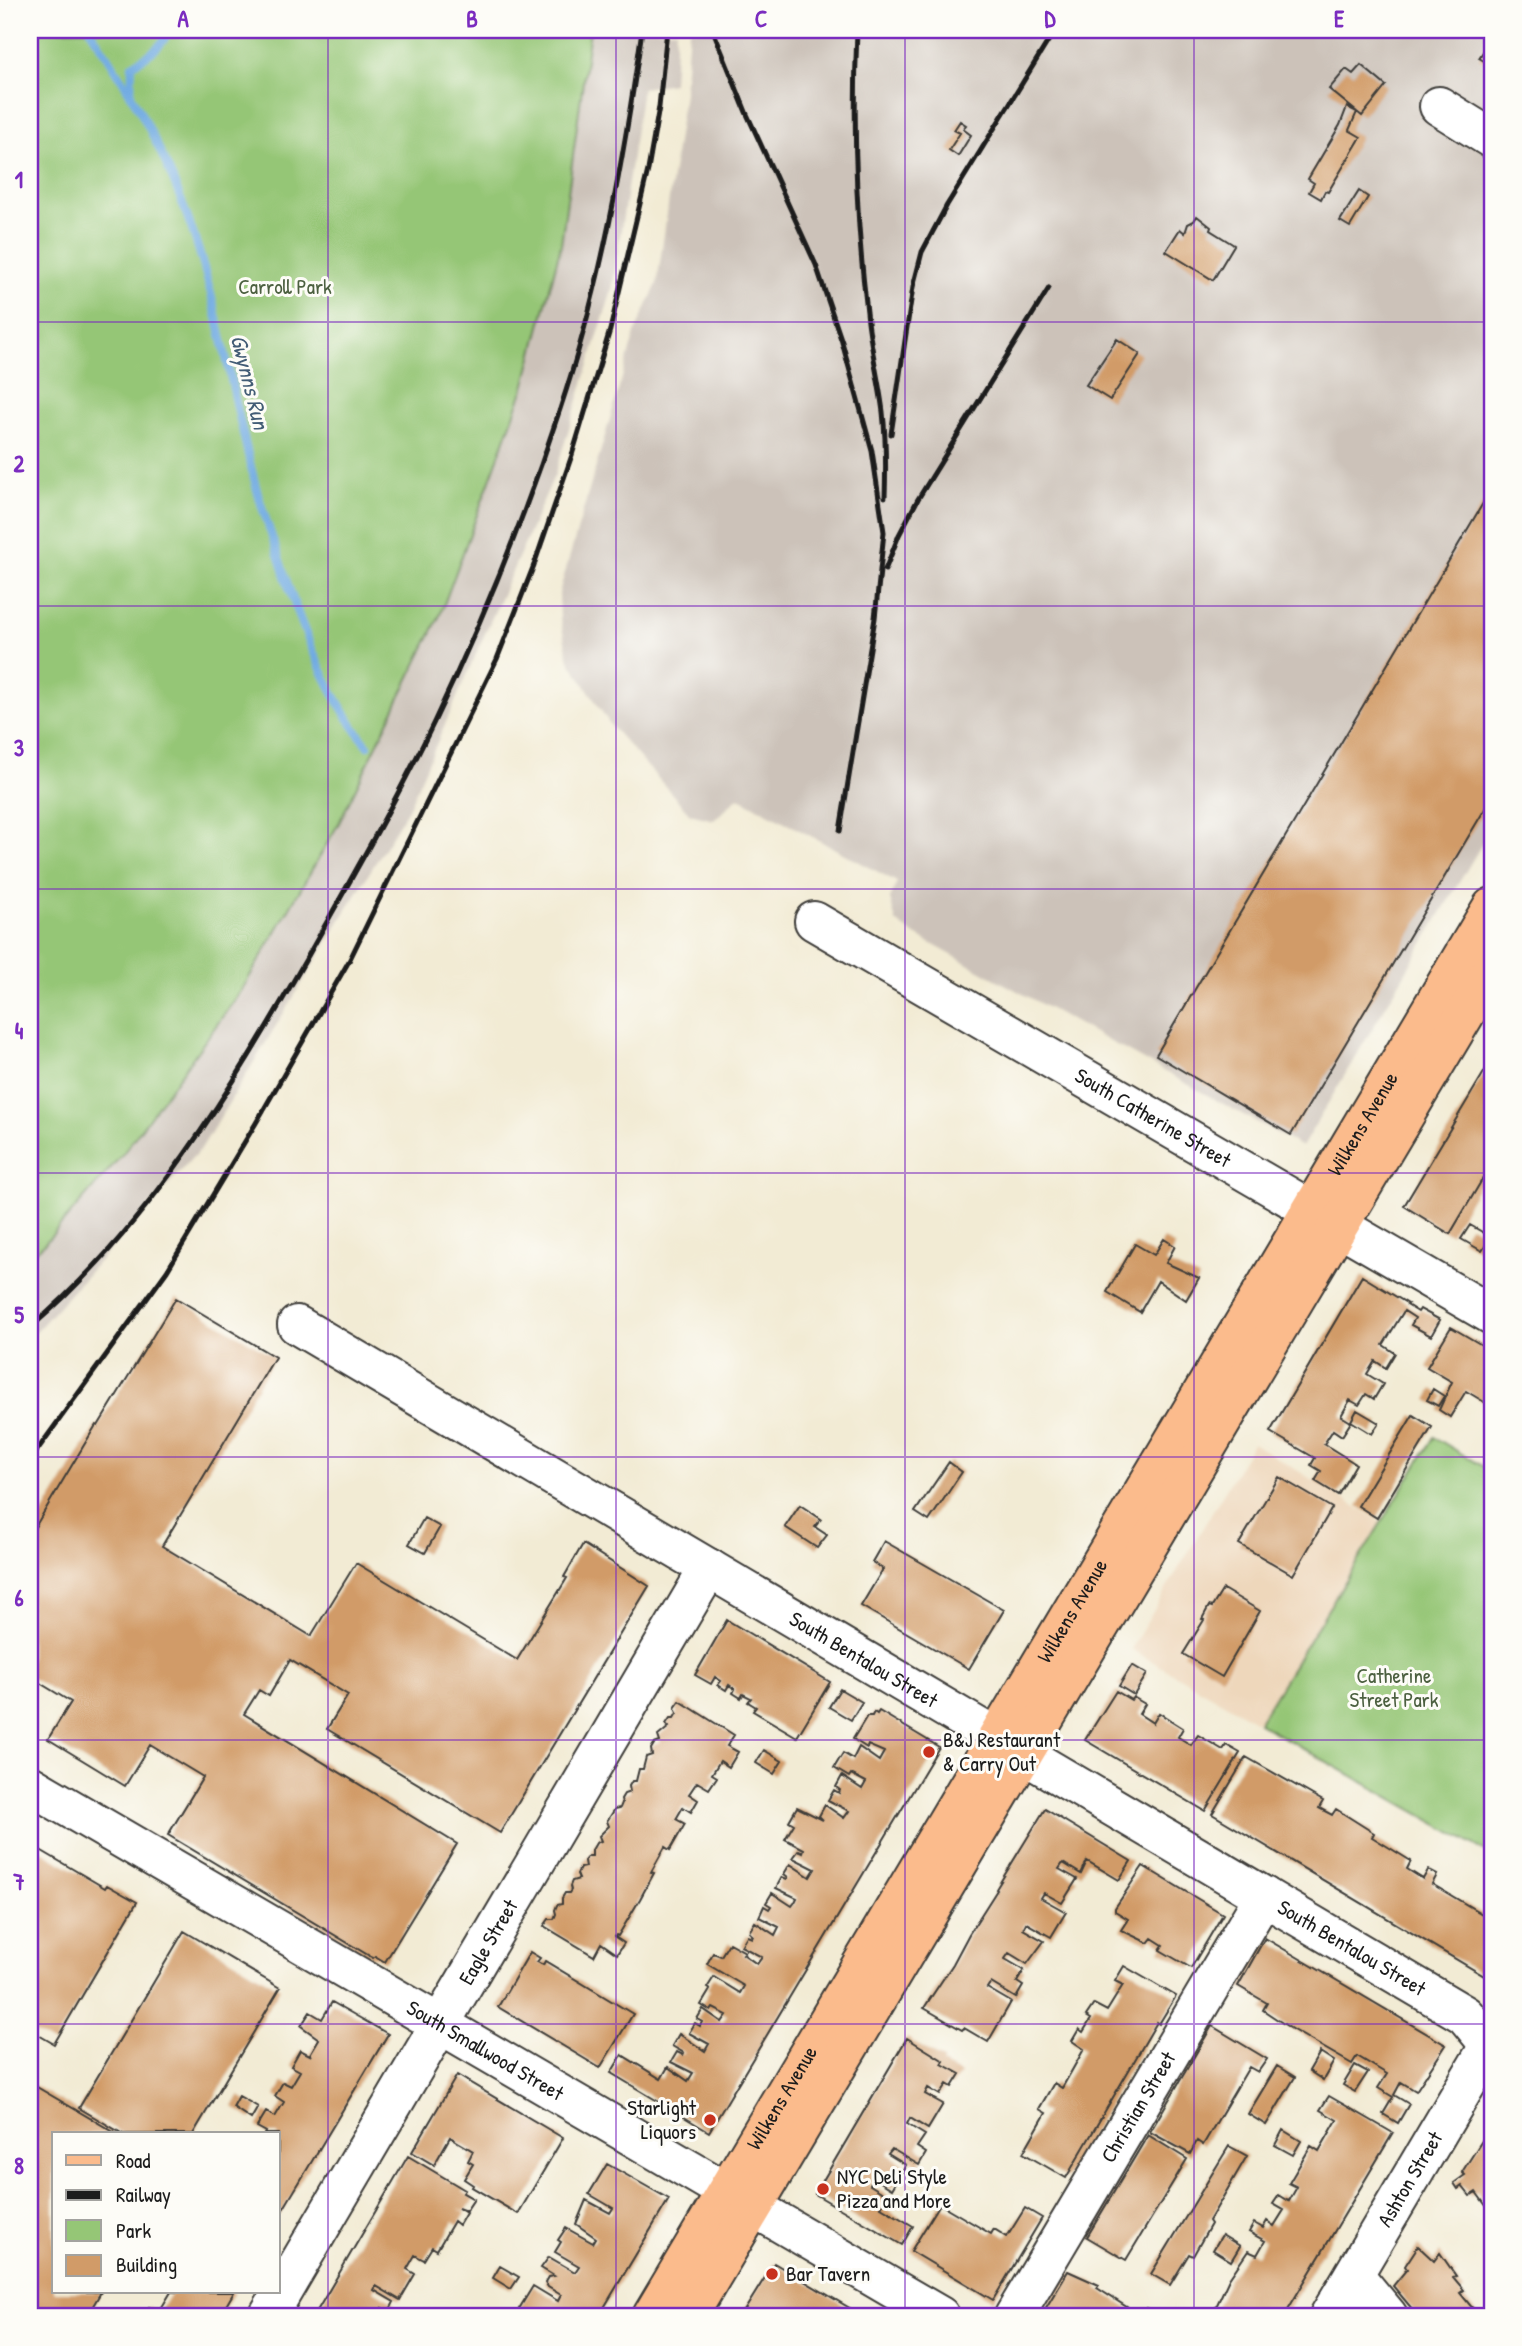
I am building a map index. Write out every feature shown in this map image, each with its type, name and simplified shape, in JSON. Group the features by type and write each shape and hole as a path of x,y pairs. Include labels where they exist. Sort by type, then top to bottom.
{"main road":[{"name":"Wilkens Avenue","path":"652,2316 740,2200 1011,1746 1325,1218 1492,907"},
{"name":"Wilkens Avenue","path":"1325,1218 1492,970"},
{"name":"Wilkens Avenue","path":"688,2316 740,2200"}],"street":[{"path":"1439,106 1492,139"},
{"name":"South Catherine Street","path":"814,921 1492,1315"},
{"name":"South Bentalou Street","path":"297,1325 1465,2015 1491,2044"},
{"name":"Eagle Street","path":"268,2316 709,1568"},
{"name":"South Smallwood Street","path":"30,1785 940,2316"},
{"name":"Christian Street","path":"1014,2316 1264,1896"},
{"name":"Ashton Street","path":"1329,2316 1491,2044"},
{"path":"1354,2275 1388,2316"}],"shaded area":[{"path":"590,30 676,30 673,83 642,88 612,290 555,474 407,811 202,1147 30,1338 30,1257 122,1155 242,990 339,823 440,615 524,388 561,245"},
{"path":"689,30 1492,30 1492,827 1302,1147 910,932 896,922 890,899 897,882 738,797 714,820 690,814 611,726 569,660 560,618 559,593 636,330 657,284 684,93"},
{"path":"1253,1443 1381,1522 1258,1723 1131,1649"}],"green space":[{"name":"Carroll Park","path":"30,30 590,30 561,245 524,388 440,615 339,823 242,990 122,1155 30,1257"},
{"name":"Catherine Street Park","path":"1434,1437 1492,1472 1492,1855 1258,1723"}],"building":[{"path":"1490,41 1492,42 1491,65 1479,58"},
{"path":"1361,65 1386,86 1362,116 1329,89 1346,69 1353,74"},
{"path":"1347,107 1357,112 1349,130 1361,137 1321,199 1309,192 1314,183 1308,179 1340,125"},
{"path":"960,121 966,125 963,129 971,135 958,156 949,150 960,133 954,130"},
{"path":"1359,191 1368,197 1350,227 1340,221"},
{"path":"1197,216 1211,227 1210,230 1234,245 1213,280 1166,251 1180,229 1185,233 1188,224"},
{"path":"1117,339 1140,354 1110,400 1086,385"},
{"path":"1492,488 1492,797 1291,1135 1156,1055"},
{"path":"1492,1059 1492,1163 1450,1234 1404,1206"},
{"path":"1470,1225 1491,1237 1482,1251 1461,1239"},
{"path":"1164,1239 1175,1246 1166,1263 1199,1278 1186,1300 1158,1281 1140,1312 1107,1292 1135,1244 1154,1255"},
{"path":"1362,1276 1418,1312 1420,1309 1440,1320 1431,1336 1411,1325 1415,1318 1404,1311 1383,1345 1395,1353 1386,1368 1375,1361 1367,1374 1383,1384 1374,1399 1366,1394 1359,1405 1350,1400 1341,1416 1351,1422 1342,1436 1333,1430 1324,1444 1356,1464 1338,1495 1315,1481 1321,1471 1311,1465 1315,1458 1270,1432"},
{"path":"176,1298 275,1357 162,1546 311,1636 356,1563 517,1660 567,1578 564,1577 583,1544 649,1586 500,1833 327,1729 348,1695 290,1660 269,1696 259,1690 244,1714 457,1844 385,1962 375,1956 373,1958 168,1835 203,1777 150,1745 125,1786 48,1739 71,1702 30,1677 30,1531 32,1532"},
{"path":"1451,1327 1492,1351 1492,1419 1486,1415 1491,1406 1466,1391 1450,1417 1439,1410 1452,1382 1427,1367"},
{"path":"1433,1389 1444,1396 1438,1406 1427,1400"},
{"path":"1357,1410 1379,1423 1372,1434 1351,1421"},
{"path":"1413,1415 1432,1427 1377,1518 1358,1506"},
{"path":"949,1462 962,1472 929,1521 915,1512"},
{"path":"1279,1477 1332,1508 1293,1575 1239,1544"},
{"path":"800,1505 821,1519 815,1527 827,1535 817,1548 785,1527"},
{"path":"424,1518 440,1527 425,1553 409,1544"},
{"path":"884,1541 1004,1610 969,1669 861,1606 883,1569 872,1562"},
{"path":"1223,1589 1260,1611 1222,1677 1183,1654 1204,1620 1202,1619 1209,1606 1212,1607"},
{"path":"727,1620 830,1682 797,1737 753,1711 756,1707 748,1702 751,1698 743,1694 741,1698 733,1693 735,1689 729,1685 726,1690 718,1685 721,1681 715,1677 711,1684 695,1675"},
{"path":"1132,1665 1147,1674 1134,1695 1119,1686"},
{"path":"840,1689 862,1702 851,1720 829,1707"},
{"path":"1116,1691 1145,1704 1139,1714 1153,1723 1159,1713 1183,1728 1178,1737 1191,1745 1198,1735 1223,1750 1226,1745 1240,1753 1205,1811 1085,1740"},
{"path":"680,1701 734,1735 727,1746 738,1752 729,1767 720,1761 712,1774 717,1777 709,1789 697,1782 689,1794 698,1800 691,1812 683,1807 676,1819 685,1824 670,1850 665,1847 640,1899 618,1936 616,1935 615,1937 624,1943 617,1954 601,1943 594,1956 544,1926 549,1919 554,1919 557,1905 562,1904 565,1893 571,1890 572,1881 579,1879 577,1874 580,1868 585,1867 584,1861 588,1856 592,1856 596,1843 601,1841 599,1836 609,1826 607,1821 615,1809 620,1808 624,1794 630,1792 629,1786 632,1781 636,1781 646,1757 652,1755 654,1744 660,1742 658,1736 669,1727 666,1724 670,1718 674,1718 677,1713 675,1708"},
{"path":"879,1711 939,1747 709,2132 611,2073 622,2055 661,2079 668,2067 688,2081 693,2073 671,2062 677,2052 683,2055 684,2053 672,2046 679,2034 705,2051 709,2044 689,2033 695,2023 700,2026 702,2022 697,2019 703,2009 722,2022 727,2015 701,2005 710,1990 707,1988 714,1977 740,1993 744,1986 707,1964 713,1953 721,1956 729,1943 745,1952 743,1954 757,1964 762,1957 741,1946 747,1936 752,1938 749,1932 755,1922 775,1935 779,1927 759,1917 764,1906 769,1909 771,1906 766,1903 772,1893 792,1906 795,1902 797,1898 776,1888 782,1877 787,1879 784,1874 790,1864 810,1877 815,1869 793,1858 799,1850 803,1852 804,1849 785,1839 794,1824 789,1821 797,1807 823,1820 819,1816 825,1805 844,1818 849,1811 828,1800 834,1790 839,1793 840,1790 836,1787 842,1776 862,1789 866,1782 851,1774 849,1777 834,1768 843,1753 853,1759 859,1747 879,1761 884,1752 868,1745 867,1748 853,1739 867,1716"},
{"path":"764,1750 782,1761 774,1774 756,1763"},
{"path":"1246,1757 1323,1801 1319,1808 1332,1815 1336,1809 1374,1833 1372,1837 1411,1861 1407,1869 1423,1879 1428,1870 1437,1875 1432,1884 1484,1915 1488,1906 1492,1909 1492,1964 1486,1977 1212,1814"},
{"path":"1045,1809 1131,1861 1119,1880 1087,1861 1081,1874 1063,1863 1059,1869 1077,1879 1062,1903 1044,1893 1041,1898 1066,1912 1051,1937 1026,1923 1023,1929 1044,1941 1027,1964 1009,1953 1005,1959 1024,1970 1017,1982 1023,1986 1016,1998 991,1983 987,1988 1011,2002 988,2042 924,2008"},
{"path":"30,1844 105,1888 107,1885 137,1902 54,2044 30,2030"},
{"path":"1143,1866 1223,1914 1191,1968 1160,1950 1163,1945 1152,1938 1148,1943 1121,1930 1128,1919 1115,1911 1115,1908"},
{"path":"184,1931 280,1988 194,2132 120,2132 79,2108"},
{"path":"1265,1938 1446,2045 1416,2091 1401,2082 1394,2095 1409,2104 1398,2123 1383,2114 1393,2097 1378,2088 1387,2074 1357,2056 1352,2064 1293,2030 1263,2010 1267,2003 1238,1986"},
{"path":"530,1952 540,1958 537,1962 543,1965 545,1961 633,2014 600,2068 498,2007"},
{"path":"1124,1966 1176,1996 1159,2024 1157,2022 1066,2178 1023,2153 1046,2113 1039,2109 1054,2083 1062,2088 1084,2049 1072,2041 1079,2029 1083,2032 1091,2019 1086,2016 1094,2004 1107,2011 1123,1985 1115,1981"},
{"path":"332,2002 388,2034 280,2215 280,2132 266,2132 257,2127 266,2112 275,2117 284,2102 275,2096 283,2082 291,2086 300,2071 291,2066 300,2050 312,2056 310,2054 319,2039 301,2026 310,2012 322,2019"},
{"path":"1212,2026 1267,2059 1258,2072 1249,2067 1203,2145 1197,2141 1190,2154 1150,2132"},
{"path":"907,2038 960,2074 952,2087 947,2084 940,2095 928,2088 925,2094 943,2104 928,2129 910,2118 907,2124 925,2135 917,2147 926,2153 919,2165 892,2149 888,2154 906,2165 892,2189 874,2178 870,2185 888,2196 881,2207 913,2226 902,2245 815,2194"},
{"path":"1320,2052 1334,2061 1323,2080 1309,2071"},
{"path":"1355,2065 1368,2072 1355,2092 1343,2085"},
{"path":"1277,2066 1295,2077 1266,2125 1248,2114"},
{"path":"457,2075 563,2138 518,2214 472,2187 473,2185 464,2179 473,2164 468,2161 473,2151 450,2137 434,2165 412,2152"},
{"path":"30,2083 114,2132 52,2132 52,2294 100,2294 87,2316 30,2316"},
{"path":"239,2096 258,2107 251,2119 233,2107"},
{"path":"1329,2096 1393,2133 1284,2316 1223,2316 1214,2311 1229,2279 1248,2251 1257,2255 1265,2241 1249,2232 1254,2223 1263,2228 1267,2221 1274,2226 1284,2210 1273,2204 1279,2195 1289,2201 1297,2187 1289,2183 1311,2146 1319,2151 1337,2120 1320,2110"},
{"path":"1492,2125 1492,2214 1476,2192 1470,2196 1462,2186 1458,2189 1454,2183 1465,2175 1462,2172"},
{"path":"1283,2130 1301,2141 1293,2155 1275,2145"},
{"path":"1148,2135 1187,2159 1126,2260 1087,2237"},
{"path":"1229,2146 1247,2156 1209,2221 1211,2224 1193,2256 1189,2254 1170,2285 1151,2274"},
{"path":"408,2156 465,2190 463,2193 474,2199 466,2211 458,2208 466,2213 459,2225 454,2221 437,2250 432,2247 424,2260 415,2255 407,2269 415,2274 400,2300 376,2286 374,2290 394,2302 389,2312 382,2308 381,2310 391,2316 366,2316 360,2313 358,2316 314,2316"},
{"path":"607,2164 669,2199 599,2316 531,2316 519,2309 533,2286 558,2301 561,2295 545,2282 548,2277 554,2276 541,2268 549,2257 575,2272 579,2266 555,2252 561,2242 558,2240 566,2228 593,2243 596,2238 576,2224 586,2200 610,2213 613,2208 589,2194"},
{"path":"940,2204 991,2234 994,2229 1007,2237 1025,2208 1042,2218 993,2300 911,2251"},
{"path":"1222,2235 1240,2246 1231,2261 1213,2250"},
{"path":"1418,2246 1434,2261 1440,2253 1456,2276 1453,2277 1464,2290 1460,2293 1479,2316 1418,2316 1393,2286 1407,2269 1405,2266"},
{"path":"774,2263 863,2316 741,2316"},
{"path":"500,2266 519,2277 511,2289 493,2278"},
{"path":"1068,2271 1099,2285 1097,2288 1141,2316 1041,2316"},
{"path":"170,2294 233,2294 220,2316 144,2316 149,2307 159,2312"},
{"path":"1146,2308 1160,2316 1141,2316"}],"waterway":[{"name":"Gwynns Run","path":"90,30 147,125 171,175 191,227 211,292 257,490 293,598 329,686 368,746"},
{"path":"131,96 132,65 159,46 169,30"}],"railway":[{"path":"30,1328 73,1288 113,1245 150,1200 218,1105 309,954 389,810 434,722 518,528 575,363 610,221 642,30"},
{"path":"30,1460 167,1271 256,1123 349,961 497,659 534,565 572,455 610,330 648,170 659,107 667,30"},
{"path":"713,30 746,112 816,265 842,342 872,451 884,532 875,618 840,831"},
{"path":"857,30 855,100 858,207 868,325 884,423 885,497"},
{"path":"891,434 913,287 922,252 947,205 1055,30"},
{"path":"885,570 918,499 1049,288"}],"place":[{"name":"B&J Restaurant & Carry Out","path":"929,1752"},
{"name":"Starlight Liquors","path":"710,2120"},
{"name":"NYC Deli Style Pizza and More","path":"823,2189"},
{"name":"Bar Tavern","path":"772,2274"}]}
